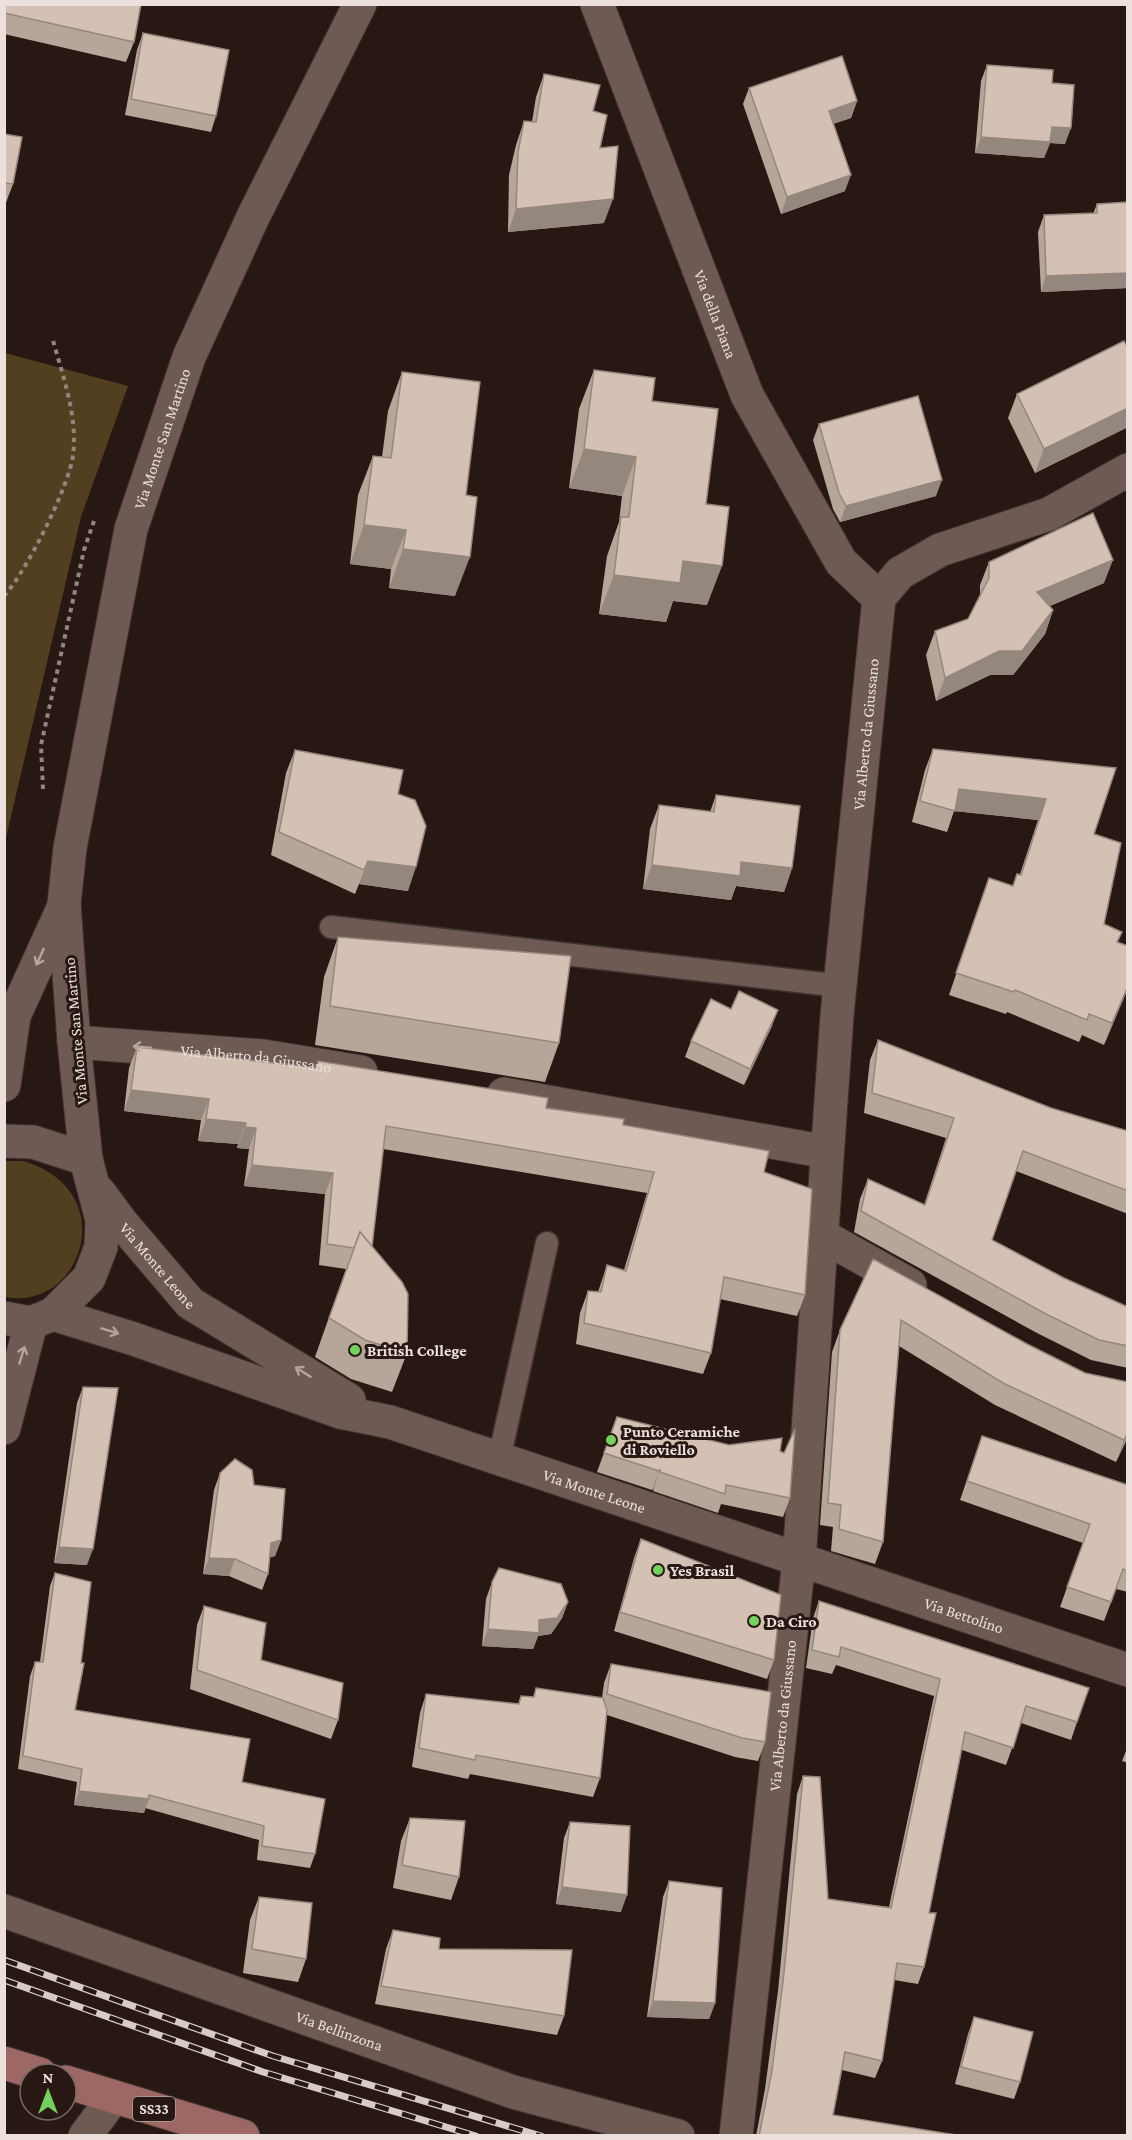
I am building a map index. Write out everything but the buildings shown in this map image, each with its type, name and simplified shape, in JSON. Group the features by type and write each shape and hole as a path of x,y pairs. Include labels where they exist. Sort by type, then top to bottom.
{"main road":[{"name":"SS33","path":"78,2086 243,2136"}],"street":[{"name":"Via Monte San Martino","path":"30,1318 89,1278 101,1247 102,1220 91,1173 74,1042 64,904 70,849 131,529 189,357 253,217 360,4"},
{"name":"Via della Piana","path":"597,4 747,395 840,562 879,598"},
{"path":"879,598 900,573 940,550 1049,514 1128,470"},
{"name":"Via Alberto da Giussano","path":"736,2136 799,1560 840,986 879,598"},
{"name":"Via Monte San Martino","path":"4,1085 14,1016 64,904"},
{"name":"Via Alberto da Giussano","path":"74,1042 263,1056 393,1077"},
{"path":"474,1089 827,1152"},
{"path":"4,1141 33,1142 91,1173"},
{"name":"Via Monte Leone","path":"91,1173 122,1223 190,1303 345,1398 390,1422"},
{"path":"821,1235 938,1300"},
{"path":"4,1428 30,1318"},
{"name":"Via Monte Leone","path":"30,1318 134,1339 340,1412 390,1422 799,1560"},
{"name":"Via Bettolino","path":"799,1560 1128,1670"},
{"name":"Via Bellinzona","path":"4,1911 513,2092 678,2136"},
{"path":"85,2136 114,2097"}],"lane":[{"path":"331,927 840,986"},
{"path":"499,1459 547,1243"}],"path":[{"path":"4,596 54,510 73,456 71,410 52,337"}],"shaded area":[{"path":"5,353 128,386 81,517 5,842"},
{"path":"5,1161 23,1161 54,1176 73,1197 82,1221 80,1246 71,1268 54,1286 32,1297 5,1297"}],"railway":[{"path":"4,1960 273,2056 541,2136"},
{"path":"4,1980 263,2072 476,2136"}],"place":[{"name":"British College","path":"355,1350"},
{"name":"Punto Ceramiche di Roviello","path":"611,1440"},
{"name":"Yes Brasil","path":"658,1570"},
{"name":"Da Ciro","path":"754,1621"}]}
